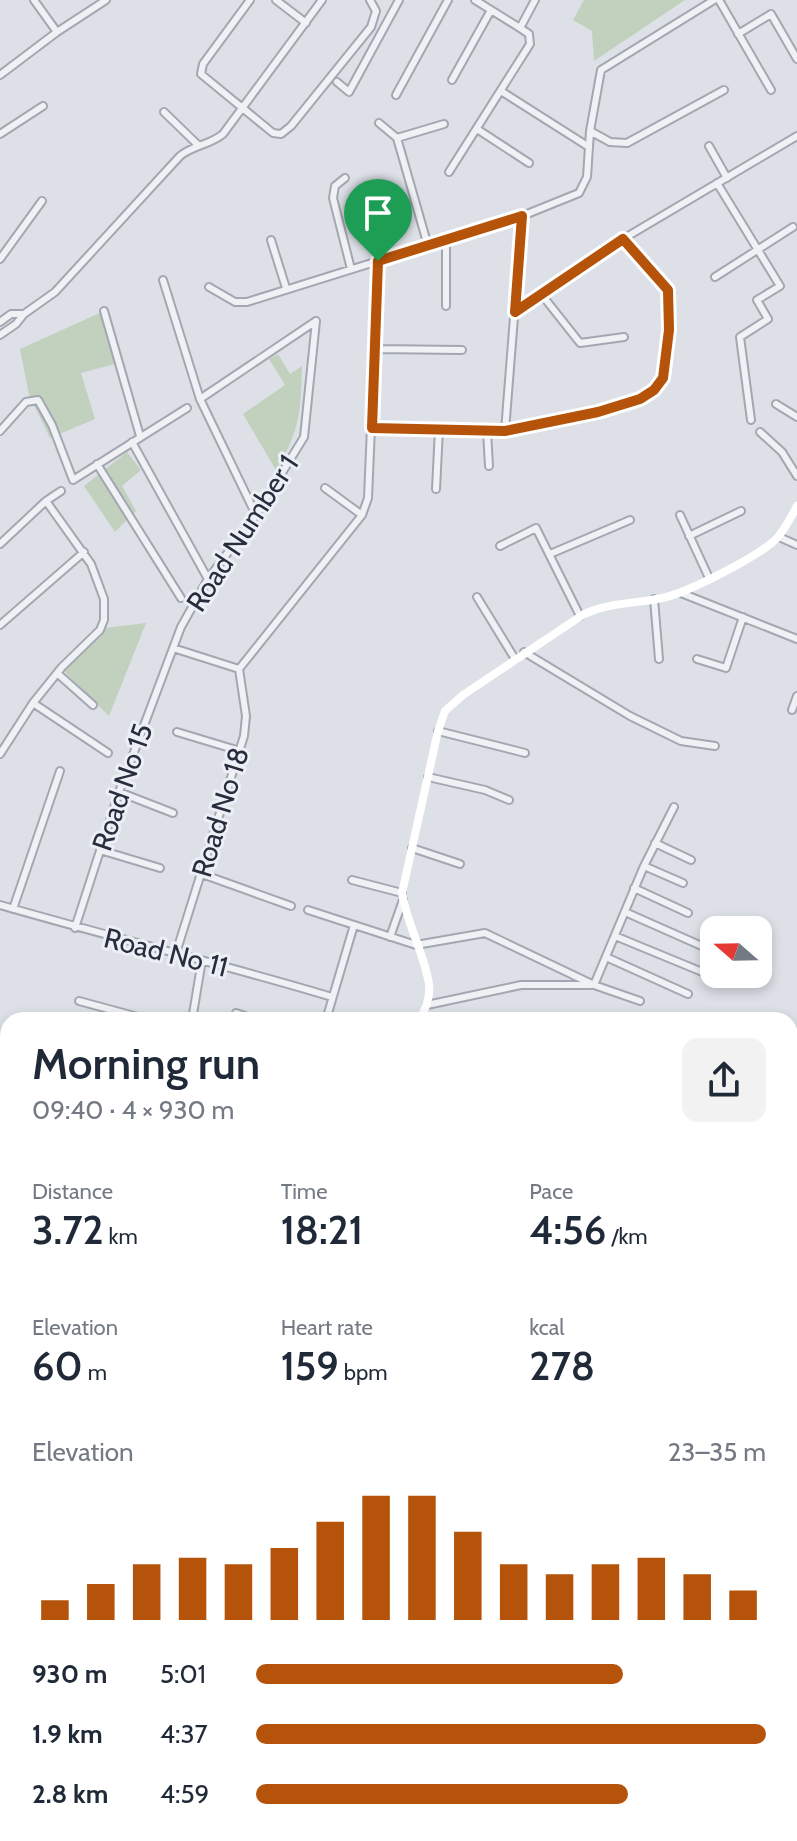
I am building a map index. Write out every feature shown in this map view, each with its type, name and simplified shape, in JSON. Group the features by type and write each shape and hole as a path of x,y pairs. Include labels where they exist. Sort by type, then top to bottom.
{"main road":[{"path":"424,1012 429,985 405,916 402,897 445,711 524,652 580,616 603,605 681,593 763,550 779,537 797,506"}],"street":[{"path":"34,0 57,32"},
{"path":"0,75 106,0"},
{"path":"250,0 200,69 203,78 273,133 286,132 371,27 376,11 370,0"},
{"path":"276,0 306,23"},
{"path":"0,335 55,292 180,156 213,142 223,134 322,0"},
{"path":"337,82 349,92 399,0"},
{"path":"396,95 448,0"},
{"path":"449,172 530,44 529,34 475,0"},
{"path":"520,28 535,0"},
{"path":"209,287 242,303 522,216 579,193 587,177 590,131 601,70 716,0 771,90"},
{"path":"452,80 491,10"},
{"path":"738,34 771,14 797,59"},
{"path":"590,131 610,142 627,143 724,90"},
{"path":"501,91 589,147"},
{"path":"0,134 43,106"},
{"path":"164,112 199,146"},
{"path":"379,123 397,138 428,246"},
{"path":"397,138 444,124"},
{"path":"477,129 529,163"},
{"path":"515,312 623,239 797,136"},
{"path":"709,146 727,178"},
{"path":"345,178 335,186 333,198 351,269"},
{"path":"717,183 780,286 757,300 768,319 740,337 751,420"},
{"path":"0,259 42,201"},
{"path":"505,431 522,216"},
{"path":"715,277 793,227"},
{"path":"372,428 505,431 598,412 640,399 654,390 663,378 669,330 668,290 623,239"},
{"path":"271,240 286,288"},
{"path":"446,240 446,306"},
{"path":"173,648 239,669 362,515 368,498 378,261"},
{"path":"163,280 200,399 256,515"},
{"path":"542,295 580,343 624,337"},
{"path":"104,311 140,436"},
{"path":"0,322 11,314 24,314"},
{"name":"Road Number 1","path":"173,648 208,579 256,515 304,437 316,321 200,399"},
{"path":"376,349 462,350"},
{"path":"0,431 26,402 38,400 52,425 73,480 187,408"},
{"path":"776,404 797,417"},
{"path":"436,489 439,429"},
{"path":"487,431 489,466"},
{"path":"760,432 782,452 797,476"},
{"path":"132,442 208,579"},
{"path":"97,464 181,598"},
{"path":"325,488 362,515"},
{"path":"0,544 61,491"},
{"path":"0,754 33,703 57,673 100,630 104,620 104,599 84,552 46,501"},
{"path":"689,536 741,511"},
{"path":"680,515 709,578"},
{"path":"550,554 630,520"},
{"path":"500,546 536,528 580,616"},
{"path":"779,537 797,545"},
{"path":"0,625 84,552"},
{"path":"681,593 797,639"},
{"path":"477,597 515,659"},
{"path":"654,599 659,659"},
{"path":"697,659 726,668 743,617"},
{"name":"Road No 15","path":"75,928 119,792 173,648"},
{"path":"524,652 630,716 681,741 715,746"},
{"name":"Road No 18","path":"176,953 240,751 246,716 239,669"},
{"path":"57,673 93,705"},
{"path":"792,710 797,696"},
{"path":"33,703 108,753"},
{"path":"438,731 525,753"},
{"path":"177,732 240,751"},
{"path":"13,909 60,771"},
{"path":"428,777 485,790 509,800"},
{"path":"119,792 173,813"},
{"path":"594,985 634,888 674,807"},
{"path":"655,843 691,860"},
{"path":"412,848 460,864"},
{"path":"100,850 160,868"},
{"path":"644,866 683,883"},
{"path":"202,874 291,906"},
{"path":"352,880 402,897 390,937"},
{"path":"634,888 688,913"},
{"name":"Road No 11","path":"0,905 332,997"},
{"path":"308,910 416,945 485,933 594,985 640,1001"},
{"path":"625,912 700,945"},
{"path":"328,1012 354,925"},
{"path":"615,936 700,971"},
{"path":"606,957 688,994"},
{"path":"193,1012 202,960"},
{"path":"427,1005 521,985 594,985"},
{"path":"79,1001 120,1012"}],"green space":[{"path":"584,0 685,0 594,61 592,31 573,20"},
{"path":"102,312 118,363 81,373 95,419 50,438 29,395 20,349"},
{"path":"278,354 290,374 302,366 295,432 276,470 243,414 285,385 269,359"},
{"path":"127,452 141,470 122,486 136,511 115,532 84,486"},
{"path":"146,623 109,716 59,666 97,629"}],"route":[{"path":"522,216 515,312 623,239 668,290 669,330 663,378 654,390 640,399 598,412 505,431 372,428 378,261 522,216"}]}
